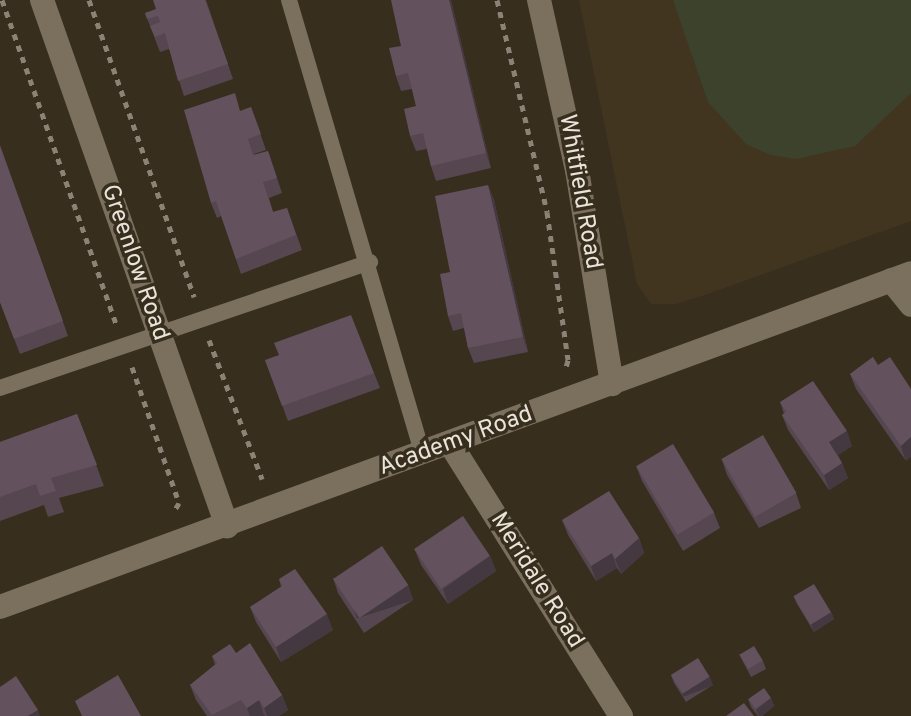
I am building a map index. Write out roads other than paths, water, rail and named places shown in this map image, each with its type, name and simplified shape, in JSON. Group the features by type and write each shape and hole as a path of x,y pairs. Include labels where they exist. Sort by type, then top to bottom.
{"street":[{"name":"Greenlow Road","path":"42,0 227,526"},
{"name":"Whitfield Road","path":"539,0 577,170 612,384"},
{"name":"Academy Road","path":"0,607 451,445 901,276"},
{"path":"901,276 911,305"},
{"name":"Meridale Road","path":"451,445 621,716"}],"lane":[{"path":"289,0 370,262 423,454"},
{"path":"0,388 201,317 370,262"}]}
